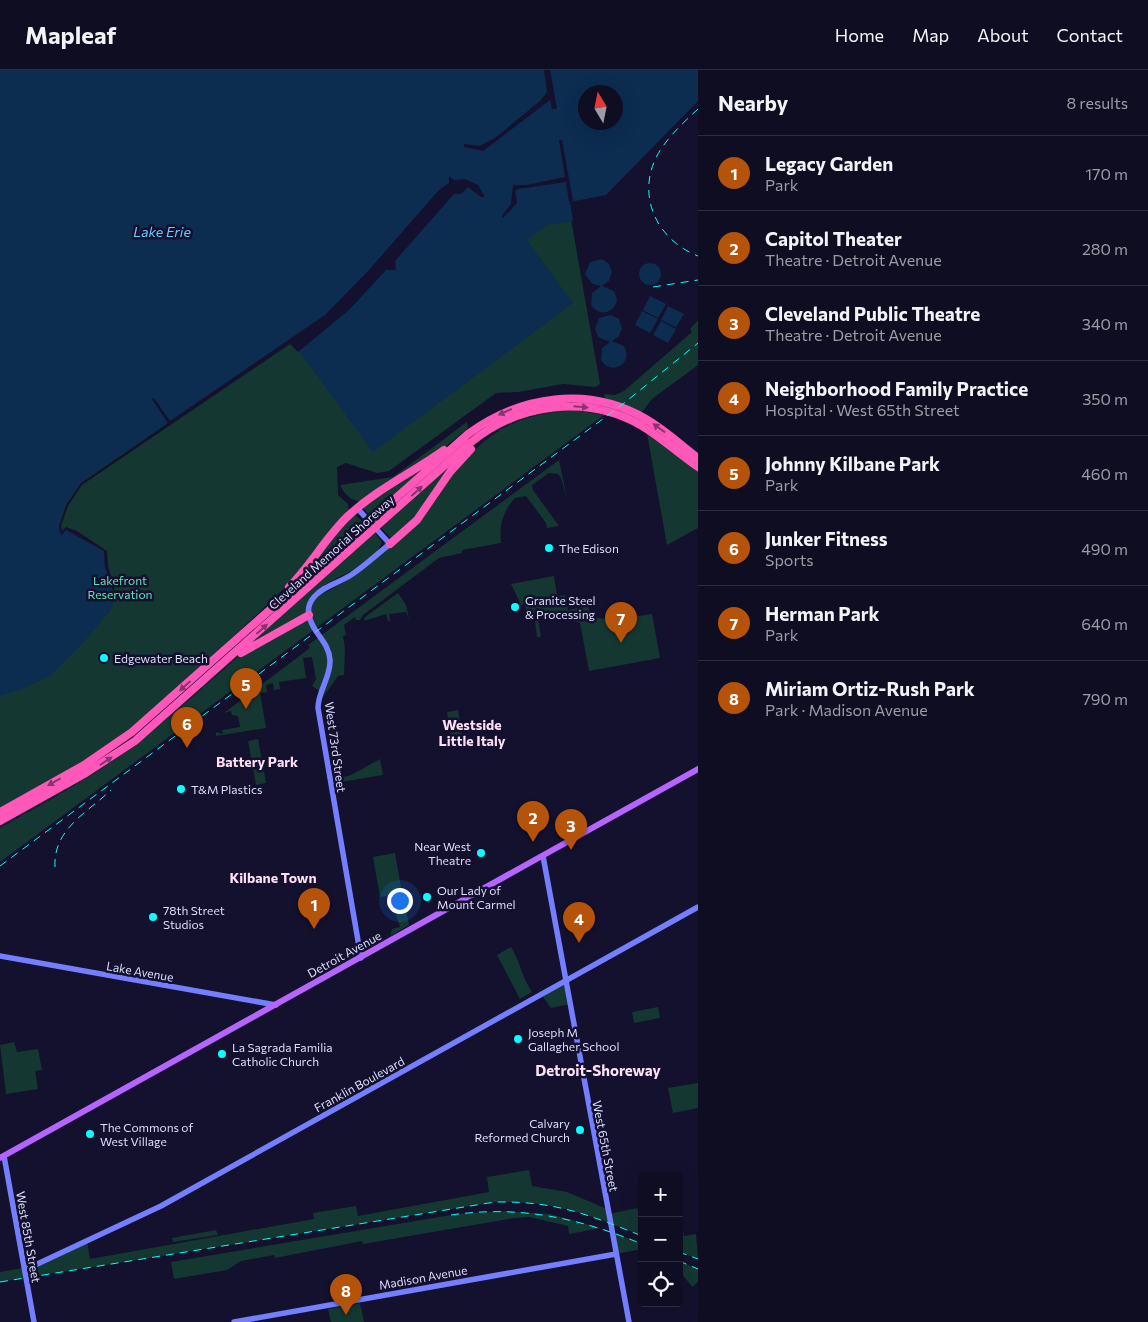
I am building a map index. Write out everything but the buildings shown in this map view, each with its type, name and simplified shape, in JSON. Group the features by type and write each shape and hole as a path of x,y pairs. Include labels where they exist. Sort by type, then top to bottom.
{"highway":[{"name":"Cleveland Memorial Shoreway","path":"0,821 98,767 125,748 212,673 468,434 496,416 526,404 559,399 585,399 616,406 640,416 698,458"},
{"name":"Cleveland Memorial Shoreway","path":"377,520 475,439 515,416 558,407 591,408 614,414 646,428 698,468"},
{"path":"390,544 418,520 450,472 463,457 484,438 515,416"},
{"path":"261,618 274,601 306,570 338,527 357,508 377,492 468,434"},
{"name":"Cleveland Memorial Shoreway","path":"0,812 84,765 116,744 261,618 368,529"},
{"path":"212,673 253,645 309,615"},
{"path":"0,826 34,802"}],"main road":[{"name":"Detroit Avenue","path":"2,1157 698,768"}],"street":[{"path":"309,615 310,604 317,594 351,575 390,544 357,508"},
{"name":"West 73rd Street","path":"309,615 314,628 326,644 329,655 329,669 320,691 318,708 360,958"},
{"name":"West 65th Street","path":"543,856 629,1322"},
{"name":"Franklin Boulevard","path":"25,1270 162,1206 698,906"},
{"name":"Lake Avenue","path":"0,956 276,1005"},
{"name":"West 85th Street","path":"2,1157 34,1322"},
{"name":"Madison Avenue","path":"234,1322 616,1254"}],"green space":[{"name":"Lakefront Reservation","path":"565,185 600,384 596,387 563,384 518,392 496,393 389,471 377,473 346,463 337,467 338,495 348,504 349,512 296,577 205,664 127,732 88,759 0,808 0,530 119,407"},
{"path":"698,320 698,365 652,399 642,412 605,399 604,394 615,395 624,391 692,332 690,329"},
{"path":"573,410 604,415 0,862 0,828 90,776 136,744 256,641 255,639 375,533 382,542 377,552 357,568 322,587 313,594 308,602 362,570 379,553 385,542 392,543 459,466 486,440 500,430 532,417"},
{"path":"467,422 468,428 439,452 360,501 346,494 340,485 393,477"},
{"path":"646,428 698,467 698,528 667,545"},
{"path":"559,460 567,498 558,474 549,473 532,485 533,490 559,526 547,528 546,523 526,496 515,498 507,508 503,519 501,543 462,550 462,553 439,558 363,615 360,620 356,620 355,617 344,625 346,635 343,636 345,649 344,675 338,676 323,697 319,698 320,691 312,686 316,679 312,657 303,658 306,678 279,682 280,689 274,690 273,683 266,685 267,692 260,693 266,728 216,736 216,732 223,734 222,730 240,727 238,716 232,715 231,711 224,713 310,648 308,645"},
{"path":"427,463 429,465 370,516 362,507"},
{"path":"450,465 452,467 419,515 391,538 381,528"},
{"path":"354,514 363,522 313,568 311,566 337,531"},
{"path":"554,576 557,596 565,595 568,610 588,606 591,617 606,619 652,614 660,658 589,671 580,623 536,608 541,637 537,637 535,621 526,614 525,604 521,605 511,584"},
{"path":"398,593 406,605 409,619 406,612 389,614 390,621 388,621 386,614 364,621 365,617"},
{"path":"458,710 462,734 451,738 447,712"},
{"path":"258,739 266,783 256,785 248,741"},
{"path":"380,759 383,775 335,783 334,780 351,775"},
{"path":"395,853 402,893 380,897 373,857"},
{"path":"405,904 409,925 390,936 392,929 400,927 393,906"},
{"path":"511,947 532,992 520,999 497,955"},
{"path":"566,980 570,1004 551,1008 541,994"},
{"path":"658,1007 660,1018 634,1023 632,1012"},
{"path":"14,1042 17,1052 38,1049 42,1070 35,1071 38,1089 6,1094 0,1045"},
{"path":"698,1083 698,1108 673,1113 668,1088"},
{"path":"529,1170 532,1186 567,1192 607,1209 609,1214 637,1208 638,1234 571,1210 536,1204 495,1202 0,1282 0,1272 33,1266 87,1241 90,1259 314,1219 313,1213 356,1206 358,1216 489,1192 487,1177"},
{"path":"506,1211 550,1214 601,1228 569,1234 568,1226 530,1217 514,1218 363,1244 362,1241 275,1258 274,1255 241,1261 227,1270 174,1279 171,1262 457,1214"},
{"path":"216,1230 218,1235 173,1242 172,1238"},
{"path":"683,1231 684,1236 696,1234 698,1259 683,1253"},
{"path":"612,1232 638,1242 638,1250 616,1254"},
{"path":"683,1263 698,1269 698,1282 692,1287 683,1275"},
{"path":"360,1303 364,1322 331,1322 328,1309"}],"water":[{"name":"Lake Erie","path":"0,70 698,70 698,101 606,195 570,202 573,221 554,224 552,222 528,239 523,235 573,303 373,452 291,340 88,477 67,502 61,518 60,533 66,529 104,551 111,588 115,596 111,610 82,644 51,675 25,688 0,696"},
{"path":"602,259 609,264 612,272 609,281 602,286 614,291 617,299 613,308 606,312 598,311 591,305 592,293 601,286 592,284 585,274 590,262"},
{"path":"646,263 654,263 661,270 661,278 654,285 646,285 639,278 639,270"},
{"path":"650,296 666,304 658,318 643,310"},
{"path":"668,306 684,314 676,327 661,320"},
{"path":"642,311 658,319 650,333 635,325"},
{"path":"611,315 619,319 622,328 619,336 612,341 624,346 626,352 624,362 616,368 606,365 601,360 602,348 610,342 598,337 595,329 599,318"},
{"path":"661,321 676,329 668,343 653,335"}],"pier":[{"path":"544,70 550,70 557,109 552,109 550,100 483,151 464,147 464,144 479,146 495,138 540,101 547,92"},
{"path":"559,140 562,140 573,201 569,202 566,182 518,189 515,191 517,203 503,218 502,216 511,204 513,185 527,185 565,177"},
{"path":"449,176 454,180 465,179 478,185 485,197 481,197 468,187 461,194 454,194 395,261 396,270 386,270 349,310 298,352 290,344 82,485 68,506 61,526 62,531 66,527 77,531 107,551 114,594 105,567 104,551 66,530 62,535 60,533 59,526 66,505 81,483 168,423 152,399 154,398 170,421 325,315 369,270 439,190 449,183"}],"railway":[{"path":"698,109 683,123 661,149 653,165 649,181 649,196 653,212 660,225 670,238 698,256"},
{"path":"653,287 698,280"},
{"path":"0,866 623,404 698,343"},
{"path":"55,867 56,854 66,832 82,814 111,790"},
{"path":"0,1282 495,1202 536,1204 570,1210 638,1234"},
{"path":"451,1215 501,1212 548,1216 595,1227 638,1242"},
{"path":"683,1253 698,1259"},
{"path":"681,1262 698,1269"}],"place":[{"name":"The Edison","path":"549,548"},
{"name":"Granite Steel & Processing","path":"515,607"},
{"name":"Herman Park","path":"621,643"},
{"name":"Edgewater Beach","path":"104,658"},
{"name":"Johnny Kilbane Park","path":"246,709"},
{"name":"Junker Fitness","path":"187,748"},
{"name":"T&M Plastics","path":"181,789"},
{"name":"Capitol Theater","path":"533,842"},
{"name":"Cleveland Public Theatre","path":"571,850"},
{"name":"Near West Theatre","path":"481,853"},
{"name":"Our Lady of Mount Carmel","path":"427,897"},
{"name":"78th Street Studios","path":"153,917"},
{"name":"Legacy Garden","path":"314,929"},
{"name":"Neighborhood Family Practice","path":"579,943"},
{"name":"Joseph M Gallagher School","path":"518,1039"},
{"name":"La Sagrada Familia Catholic Church","path":"222,1054"},
{"name":"Calvary Reformed Church","path":"580,1130"},
{"name":"The Commons of West Village","path":"90,1134"},
{"name":"Miriam Ortiz-Rush Park","path":"346,1315"}],"district":[{"name":"Westside Little Italy","path":"472,732"},
{"name":"Battery Park","path":"257,761"},
{"name":"Kilbane Town","path":"273,877"},
{"name":"Detroit-Shoreway","path":"598,1070"}]}
